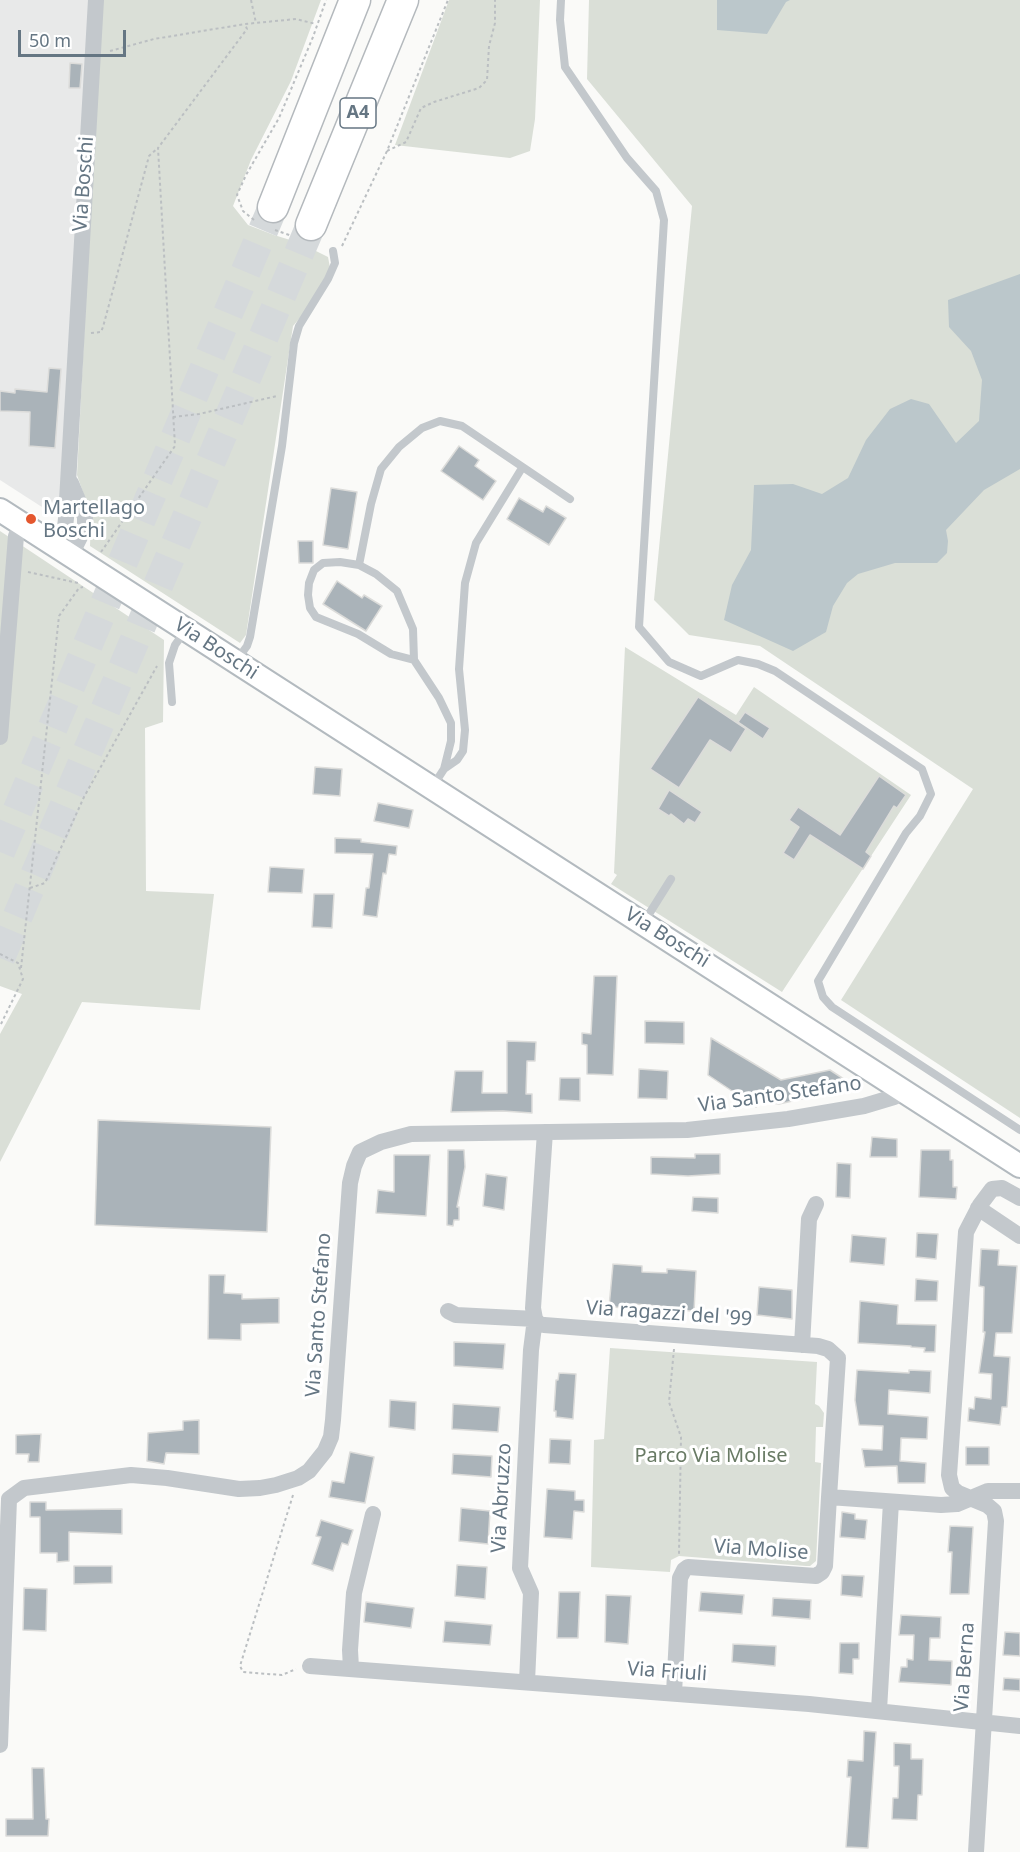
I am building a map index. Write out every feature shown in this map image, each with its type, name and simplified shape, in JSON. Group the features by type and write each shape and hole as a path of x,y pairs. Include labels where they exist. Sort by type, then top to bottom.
{"highway":[{"name":"A4","path":"273,207 355,0"},
{"name":"A4","path":"311,225 403,0"}],"main road":[{"name":"Via Boschi","path":"0,510 235,662 438,779 644,923 1020,1166"}],"street":[{"name":"Via Boschi","path":"63,550 96,0"},
{"path":"0,737 16,536 23,524"},
{"name":"Via Santo Stefano","path":"0,1745 9,1499 24,1488 105,1477 149,1476 239,1489 268,1487 298,1478 318,1462 331,1437 350,1183 360,1152 381,1142 411,1134 687,1130 788,1119 864,1106 894,1097 901,1090"},
{"path":"535,1319 533,1308 545,1132"},
{"name":"Via Berna","path":"976,1852 982,1721 996,1521 994,1511 987,1505 958,1493 952,1488 949,1475 966,1232 987,1194 996,1187 1020,1198"},
{"path":"802,1345 809,1219 816,1204"},
{"path":"978,1209 1020,1236"},
{"name":"Via ragazzi del '99","path":"448,1311 456,1315 535,1319 539,1324 544,1325 818,1346 828,1349 838,1358 829,1497"},
{"name":"Via Abruzzo","path":"527,1682 531,1593 520,1568 531,1350 535,1319"},
{"path":"829,1497 940,1505 957,1504 988,1491 1020,1491"},
{"name":"Via Molise","path":"684,1570 695,1566 816,1576 825,1566 829,1497"},
{"path":"879,1710 891,1502"},
{"path":"351,1668 354,1593 373,1514"},
{"path":"674,1693 680,1578 684,1570"},
{"name":"Via Friuli","path":"310,1666 879,1710 1020,1726"}],"lane":[{"path":"561,0 560,20 565,67 627,158 656,191 664,220 639,627 669,662 701,676 738,660 758,664 775,671 922,769 931,794 920,816 906,833 818,981 823,997 832,1007 1020,1130"},
{"path":"235,662 247,646 250,637 282,446 294,343 299,326 328,279 335,262 333,251"},
{"path":"359,565 371,504 381,470 399,447 422,428 440,421 462,426 570,500"},
{"path":"438,779 458,760 463,751 465,730 459,669 465,583 476,543 522,468"},
{"path":"414,660 391,654 358,634 316,617 310,608 309,589 314,570 323,563 340,562 359,565 376,574 397,591 412,629 414,660 439,698 451,723 452,741 438,779"},
{"path":"172,702 169,663 175,645 186,630"},
{"path":"644,923 671,879"}],"path":[{"path":"251,0 256,23"},
{"path":"333,251 344,245 387,151 448,0"},
{"path":"387,151 406,142 421,108 479,88 487,80 489,46 495,22 495,0"},
{"path":"92,55 154,39 245,24 296,19 317,24"},
{"path":"76,333 101,332 149,156 158,148 247,29 245,24"},
{"path":"98,557 175,446 158,148"},
{"path":"173,417 199,414 288,394"},
{"path":"0,1026 23,979 21,968 58,616 79,588 87,585"},
{"path":"30,888 45,883 84,796 158,664"},
{"path":"0,954 18,963 21,968"},
{"path":"674,1352 669,1402 681,1437 678,1560 684,1570"},
{"path":"298,1478 240,1666 243,1672 282,1675 310,1666"}],"shaded area":[{"path":"0,0 89,0 59,518 0,480"},
{"path":"717,0 790,0 786,2 767,34 717,30"},
{"path":"1020,274 1020,469 984,490 946,530 947,553 937,563 895,563 858,574 847,583 833,606 826,632 793,651 724,620 732,585 751,550 754,485 793,484 822,494 848,478 866,440 890,409 911,399 929,404 956,443 979,421 982,380 971,351 949,327 948,300"}],"green space":[{"path":"101,0 321,0 291,81 251,160 233,206 248,225 300,243 328,257 331,273 319,296 293,326 246,635 240,643 90,546 91,515 77,475"},
{"path":"449,0 540,0 535,119 530,151 510,158 395,145"},
{"path":"589,0 1020,0 1020,1118 841,1000 973,789 760,646 689,635 654,600 692,206 587,79"},
{"path":"0,531 164,640 163,722 145,728 146,891 214,894 200,1010 82,1002 0,1162 0,1034 22,994 0,986"},
{"path":"625,647 736,715 754,687 911,795 782,992 611,884 617,875 614,873"},
{"name":"Parco Via Molise","path":"610,1348 817,1362 815,1404 824,1413 823,1427 816,1427 815,1462 821,1463 816,1561 806,1566 679,1556 671,1560 670,1572 591,1567 594,1440 604,1439"}],"building":[{"path":"70,63 82,64 80,88 69,88"},
{"path":"49,368 61,369 55,448 29,446 30,412 0,411 0,391 15,393 15,389 47,392"},
{"path":"459,446 479,460 475,466 496,481 483,500 441,471"},
{"path":"331,488 357,492 348,549 323,545"},
{"path":"519,498 543,512 546,506 566,518 549,545 507,519"},
{"path":"298,541 313,541 313,563 299,563"},
{"path":"337,581 362,598 364,595 382,606 366,631 323,604"},
{"path":"698,697 746,729 731,753 710,740 679,788 650,769"},
{"path":"745,712 770,728 763,739 738,722"},
{"path":"315,767 342,769 340,796 313,794"},
{"path":"879,776 906,795 897,808 894,806 866,852 871,856 863,869 810,835 794,860 783,853 799,827 789,820 798,807 840,835"},
{"path":"669,790 702,812 695,823 688,819 684,824 671,814 669,816 658,809"},
{"path":"378,803 413,810 409,828 374,821"},
{"path":"335,838 361,839 361,842 397,846 396,855 389,854 386,874 383,873 377,917 363,915 373,854 335,853"},
{"path":"270,867 304,869 302,893 268,892"},
{"path":"314,894 334,894 332,928 312,927"},
{"path":"594,976 617,976 613,1075 587,1074 587,1045 582,1044 582,1033 591,1034"},
{"path":"645,1021 684,1022 684,1044 645,1043"},
{"path":"711,1038 781,1080 830,1070 856,1087 779,1104 760,1101 756,1107 708,1075"},
{"path":"507,1041 536,1042 535,1061 527,1061 526,1094 532,1094 532,1113 451,1112 455,1071 483,1071 482,1093 507,1093"},
{"path":"639,1069 668,1071 667,1099 638,1098"},
{"path":"560,1078 580,1078 580,1101 559,1100"},
{"path":"98,1120 271,1127 267,1232 95,1225"},
{"path":"872,1137 897,1139 897,1157 870,1157"},
{"path":"448,1150 464,1150 465,1167 457,1207 459,1207 459,1220 454,1220 453,1226 447,1225"},
{"path":"921,1150 950,1150 950,1160 953,1160 953,1187 957,1187 956,1199 919,1197"},
{"path":"695,1154 720,1154 720,1174 688,1176 651,1174 651,1157 695,1158"},
{"path":"394,1155 430,1155 426,1216 376,1213 378,1190 394,1192"},
{"path":"837,1163 851,1164 850,1198 836,1197"},
{"path":"486,1174 507,1177 504,1210 483,1206"},
{"path":"693,1197 718,1198 718,1213 692,1211"},
{"path":"917,1233 938,1234 936,1259 916,1257"},
{"path":"852,1235 886,1238 884,1265 850,1262"},
{"path":"981,1249 999,1250 998,1265 1017,1266 1012,1333 996,1333 994,1356 1010,1357 1007,1407 1002,1407 1000,1425 968,1421 969,1408 974,1409 975,1397 991,1399 992,1374 979,1373 985,1332 983,1332 984,1287 979,1286"},
{"path":"613,1264 642,1266 642,1272 667,1273 667,1269 696,1271 694,1311 634,1304 633,1308 609,1307"},
{"path":"209,1275 225,1275 224,1293 242,1294 242,1299 279,1298 279,1323 241,1324 241,1340 208,1339"},
{"path":"916,1279 938,1281 937,1301 915,1301"},
{"path":"759,1287 792,1290 792,1319 757,1315"},
{"path":"860,1301 898,1305 897,1324 936,1325 935,1352 924,1352 925,1348 911,1346 858,1343"},
{"path":"454,1342 505,1344 503,1369 454,1366"},
{"path":"857,1370 909,1373 909,1370 931,1371 930,1393 889,1390 888,1414 928,1417 927,1439 901,1438 900,1461 926,1463 925,1483 898,1483 897,1466 865,1467 862,1449 882,1450 883,1426 859,1425 855,1400"},
{"path":"559,1373 576,1374 573,1419 556,1417 556,1411 554,1411 556,1380 558,1380"},
{"path":"390,1400 416,1402 415,1430 389,1427"},
{"path":"453,1404 500,1407 498,1432 452,1429"},
{"path":"199,1420 199,1454 166,1453 164,1464 147,1461 148,1433 183,1430 183,1421"},
{"path":"41,1434 39,1462 28,1462 29,1454 16,1454 16,1435"},
{"path":"550,1439 571,1440 570,1464 549,1463"},
{"path":"966,1447 989,1447 989,1465 966,1465"},
{"path":"350,1452 374,1457 365,1503 329,1497 332,1481 344,1483"},
{"path":"453,1454 492,1456 491,1477 452,1474"},
{"path":"547,1489 575,1491 575,1500 584,1500 584,1512 574,1511 572,1539 544,1537"},
{"path":"30,1502 46,1502 46,1510 122,1509 122,1534 69,1532 69,1561 57,1562 57,1553 40,1553 40,1517 30,1517"},
{"path":"461,1508 490,1511 488,1544 459,1541"},
{"path":"842,1512 855,1514 855,1519 867,1520 865,1539 840,1537"},
{"path":"321,1520 353,1530 348,1545 342,1543 333,1571 312,1564 321,1537 316,1536"},
{"path":"950,1526 973,1527 969,1594 950,1594 952,1552 948,1552"},
{"path":"457,1565 487,1567 485,1599 455,1596"},
{"path":"74,1566 112,1566 112,1583 74,1584"},
{"path":"842,1575 864,1576 862,1597 841,1595"},
{"path":"24,1588 47,1589 46,1631 23,1630"},
{"path":"559,1592 580,1592 578,1638 557,1638"},
{"path":"701,1592 744,1595 742,1614 699,1611"},
{"path":"606,1595 631,1596 628,1644 605,1642"},
{"path":"773,1598 811,1600 810,1619 772,1616"},
{"path":"366,1602 414,1608 411,1628 364,1622"},
{"path":"901,1615 941,1617 940,1638 930,1638 929,1660 952,1661 951,1685 899,1682 901,1667 907,1667 907,1659 913,1660 914,1635 899,1635"},
{"path":"445,1621 492,1625 490,1645 443,1642"},
{"path":"1005,1632 1020,1633 1020,1656 1003,1655"},
{"path":"840,1643 859,1643 859,1659 853,1659 853,1674 839,1673"},
{"path":"733,1644 776,1646 775,1666 732,1662"},
{"path":"1004,1678 1020,1679 1020,1691 1003,1690"},
{"path":"864,1731 876,1732 868,1848 846,1847 851,1777 847,1777 848,1760 863,1761"},
{"path":"894,1743 911,1744 911,1759 923,1759 922,1795 918,1795 917,1820 892,1819 893,1798 898,1798 899,1766 894,1766"},
{"path":"32,1768 44,1768 46,1819 49,1819 48,1836 6,1836 6,1819 33,1819"}],"tunnel":[{"path":"0,852 273,207"},
{"path":"0,958 311,225"}],"place":[{"name":"Martellago Boschi","path":"31,519"}]}
